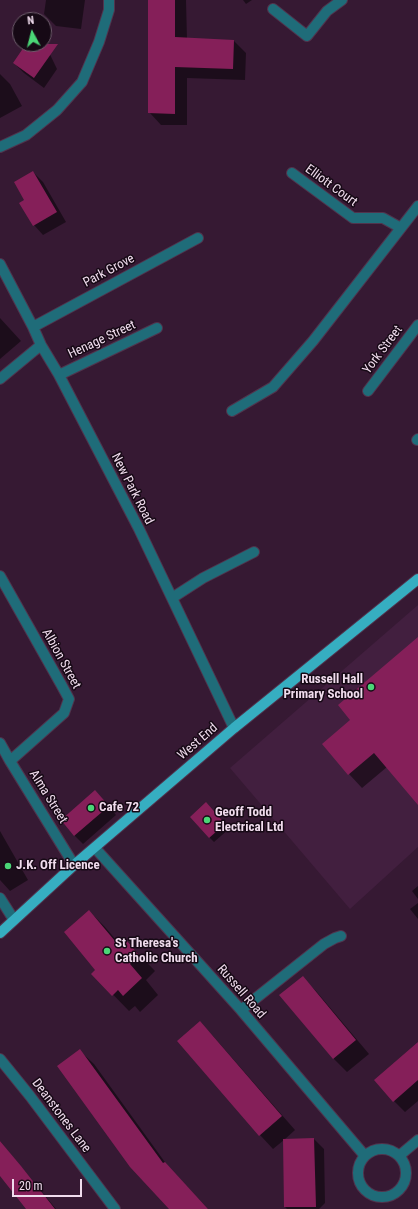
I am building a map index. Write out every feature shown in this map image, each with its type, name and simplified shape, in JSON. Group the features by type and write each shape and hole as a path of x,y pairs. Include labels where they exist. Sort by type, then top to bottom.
{"main road":[{"name":"West End","path":"0,933 74,865 234,728 418,579"}],"street":[{"path":"0,147 26,135 57,110 82,82 99,42 109,10 109,0"},
{"path":"273,9 307,36 327,11 342,0"},
{"name":"Elliott Court","path":"292,173 353,218 383,218 401,228"},
{"path":"232,411 272,387 313,341 418,206"},
{"name":"Park Grove","path":"33,327 198,238"},
{"name":"New Park Road","path":"0,264 41,345 59,375 139,529 234,728"},
{"name":"York Street","path":"368,391 418,325"},
{"name":"Henage Street","path":"59,375 157,328"},
{"path":"0,379 41,345"},
{"path":"172,598 203,578 254,552"},
{"name":"Albion Street","path":"0,576 69,699 64,713 10,761"},
{"name":"Alma Street","path":"0,743 74,865"},
{"name":"Russell Road","path":"95,848 241,1010 365,1156"},
{"path":"0,898 14,920"},
{"path":"241,1010 324,944 341,936"},
{"name":"Deanstones Lane","path":"0,1059 30,1096 115,1209"},
{"path":"399,1156 418,1140"},
{"path":"385,1149 392,1151 399,1156 404,1163 406,1172 403,1185 397,1191 386,1196 378,1196 368,1192 359,1179 358,1171 365,1156 377,1150 385,1149"}],"shaded area":[{"name":"Russell Hall Primary School","path":"418,605 418,847 350,909 230,768"}],"building":[{"path":"148,0 175,0 175,37 234,40 233,69 175,67 175,114 148,113"},
{"path":"52,44 58,44 34,78 13,63 21,52 52,52"},
{"path":"33,171 57,212 33,226 19,203 24,200 14,182"},
{"path":"418,637 418,805 374,753 348,775 322,744 350,720 338,705"},
{"name":"Cafe 72","path":"95,790 109,806 74,836 61,820"},
{"name":"Geoff Todd Electrical Ltd","path":"206,802 225,824 209,838 190,817"},
{"name":"St Theresa's Catholic Church","path":"89,910 120,947 127,941 139,955 130,964 142,978 123,996 118,990 112,996 91,974 95,970 64,932"},
{"path":"303,976 356,1040 333,1059 279,995"},
{"path":"200,1021 282,1116 259,1136 177,1041"},
{"path":"418,1042 418,1080 393,1102 374,1080"},
{"path":"80,1049 163,1163 165,1162 208,1209 169,1209 130,1167 57,1066"},
{"path":"314,1138 316,1207 284,1207 283,1139"},
{"path":"0,1141 55,1209 26,1209 0,1176"}],"place":[{"name":"Russell Hall Primary School","path":"371,687"},
{"name":"Cafe 72","path":"91,808"},
{"name":"Geoff Todd Electrical Ltd","path":"207,820"},
{"name":"J.K. Off Licence","path":"8,866"},
{"name":"St Theresa's Catholic Church","path":"107,951"}]}
